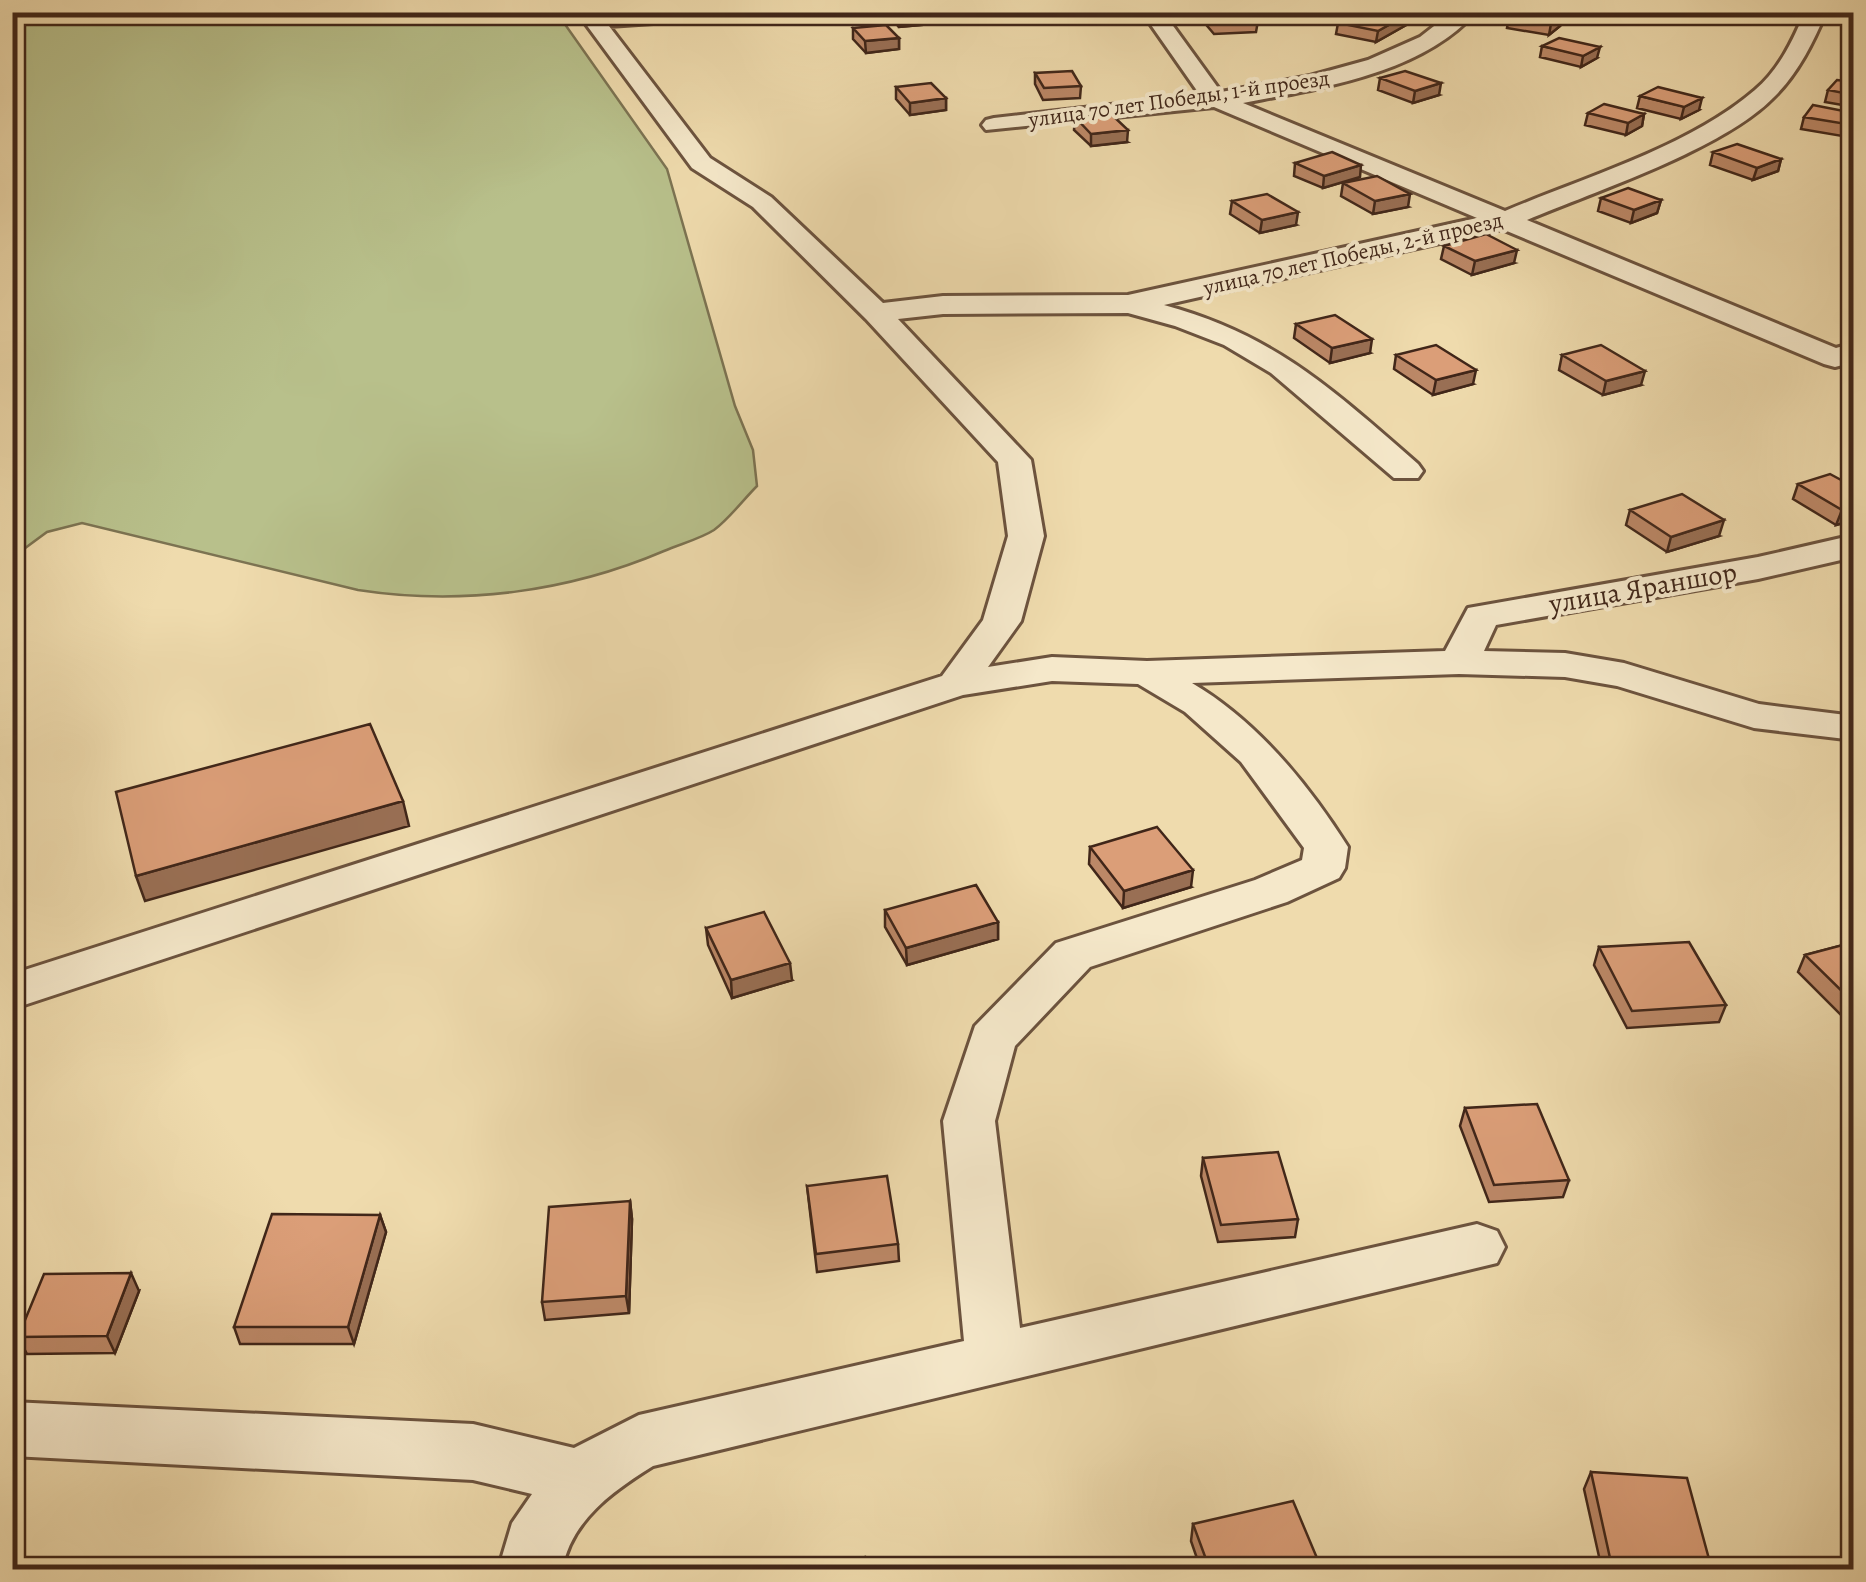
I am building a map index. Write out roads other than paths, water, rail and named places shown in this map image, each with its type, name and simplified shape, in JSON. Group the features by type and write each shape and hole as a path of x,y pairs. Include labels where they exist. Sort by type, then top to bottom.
{"street":[{"path":"591,16 727,12"},
{"path":"1152,12 1214,99 1844,355"},
{"name":"улица 70 лет Победы, 1-й проезд","path":"994,125 1214,99 1333,79 1402,56 1442,36 1466,12"},
{"name":"улица 70 лет Победы, 2-й проезд","path":"876,313 943,305 1128,304 1506,220 1698,139 1766,94 1800,50 1816,12"},
{"path":"591,16 701,163 762,202 876,313 1014,460 1026,536 1002,621 956,684"},
{"path":"1128,304 1192,321 1237,340 1297,376 1406,471"},
{"name":"улица Яраншор","path":"1459,662 1481,616 1758,568 1854,546"},
{"path":"12,992 956,684 1052,668 1146,673 1459,662 1565,665 1624,675 1754,716 1854,728"},
{"path":"995,1359 969,1121 992,1039 1073,956 1271,891 1323,868 1326,847 1256,754 1199,704 1146,673"},
{"path":"530,1570 535,1544 580,1478 638,1442 1477,1246"},
{"path":"12,1428 473,1452 580,1478"}]}
